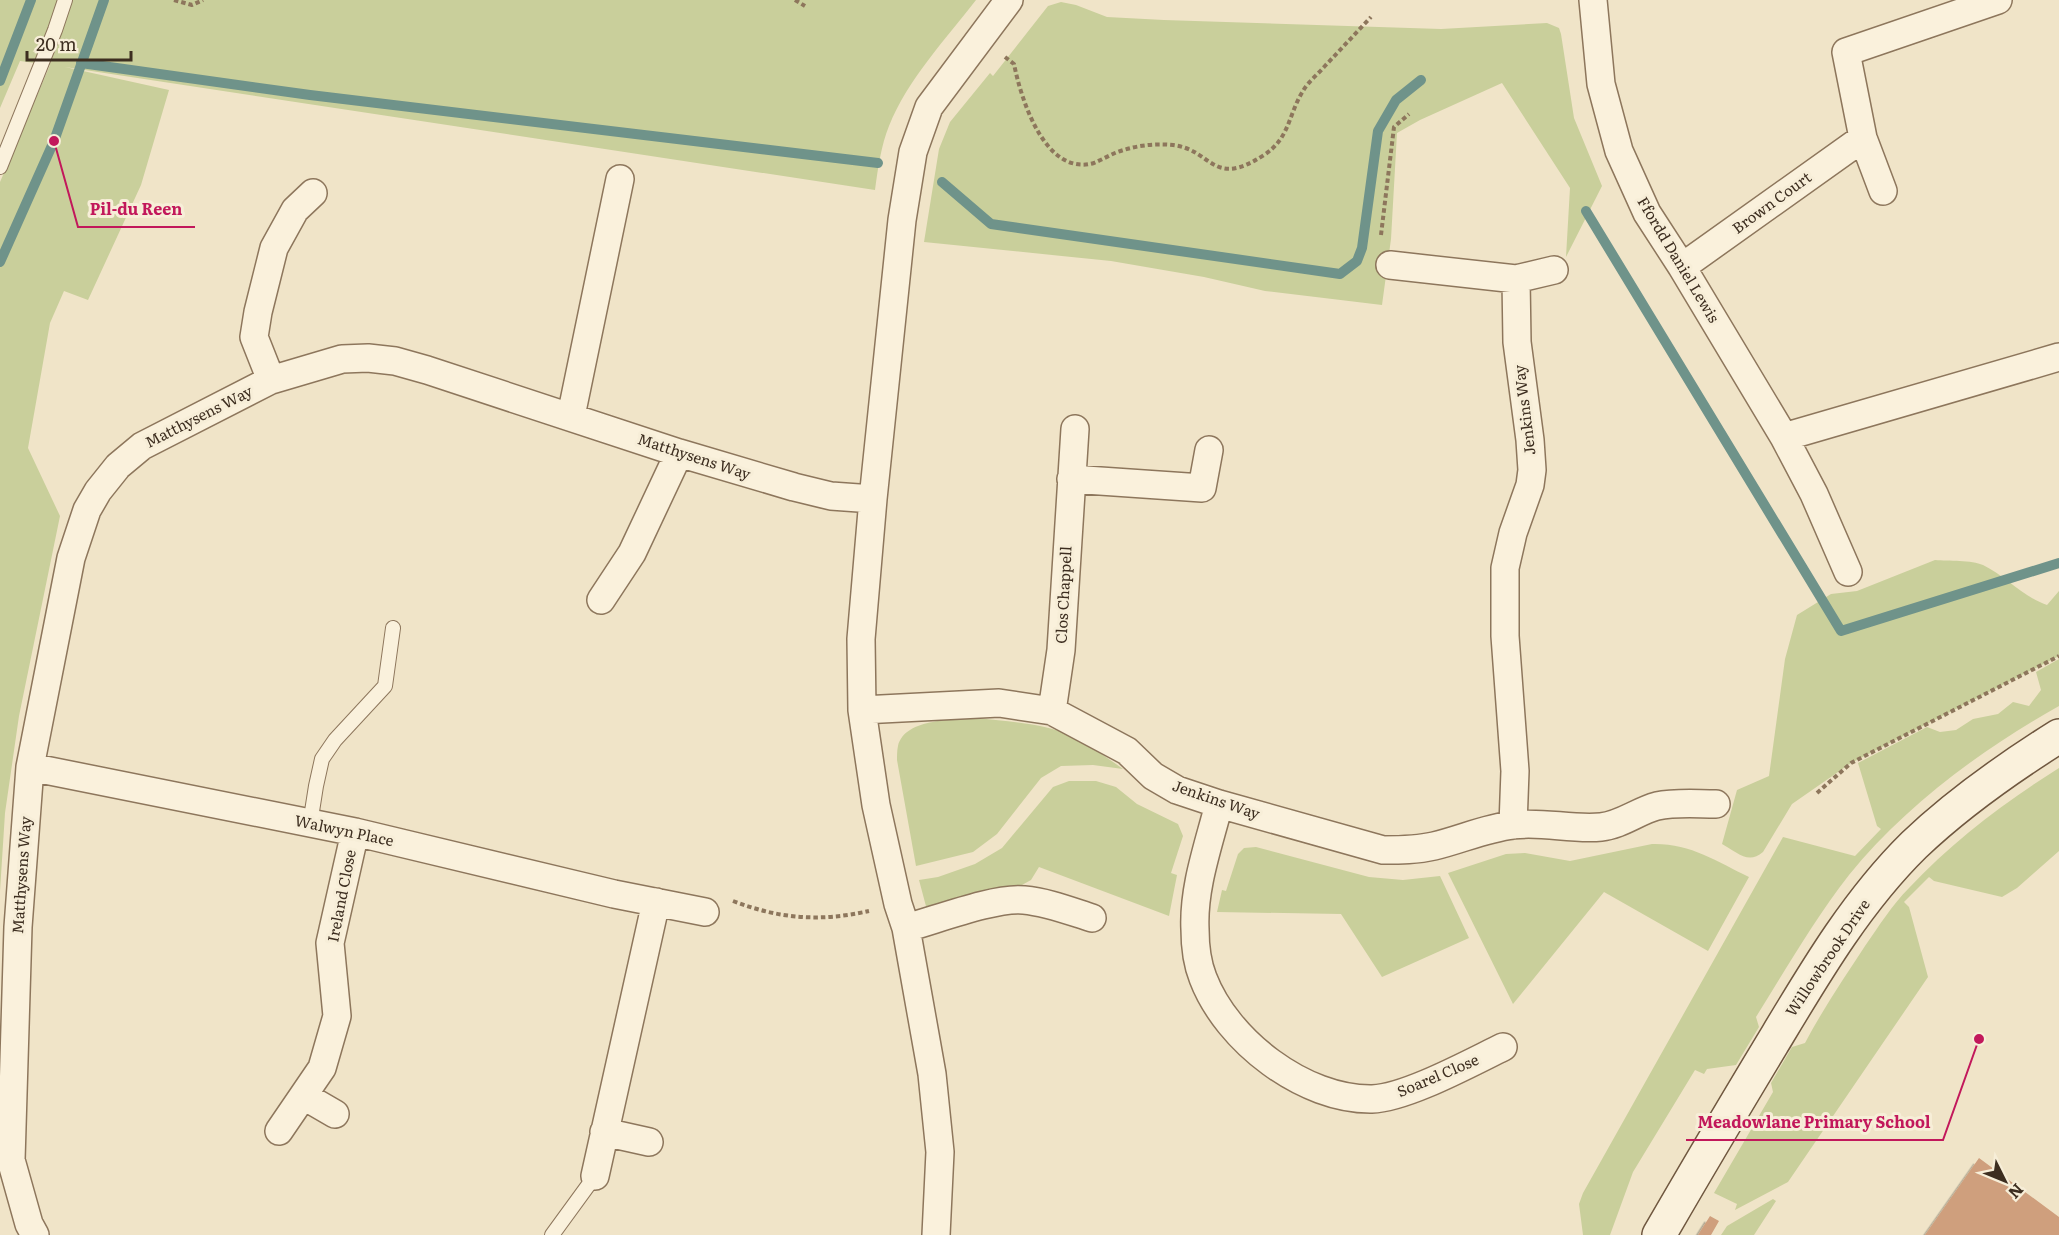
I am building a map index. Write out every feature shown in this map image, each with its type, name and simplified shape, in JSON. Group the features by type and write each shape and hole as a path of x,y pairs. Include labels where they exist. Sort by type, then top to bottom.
{"street":[{"path":"936,1235 940,1152 932,1074 902,916 876,805 862,710 861,639 902,220 913,152 929,107 1009,0"},
{"name":"Ffordd Daniel Lewis","path":"1593,0 1601,84 1619,151 1647,213 1784,436 1814,494 1848,572"},
{"path":"1882,191 1863,138 1846,52 1998,0"},
{"name":"Brown Court","path":"1682,267 1863,138"},
{"path":"571,416 620,179"},
{"path":"271,380 254,337 258,312 274,248 295,210 313,193"},
{"path":"1389,265 1516,279 1554,270"},
{"name":"Jenkins Way","path":"1513,825 1515,771 1505,636 1505,568 1513,533 1530,485 1532,470 1517,342 1516,279"},
{"path":"1784,436 2059,357"},
{"name":"Matthysens Way","path":"35,1235 29,1224 11,1160 18,927 30,767 71,558 87,510 98,491 118,466 142,446 271,380 342,359 368,358 405,364 794,488 831,496 873,499"},
{"name":"Clos Chappell","path":"1052,711 1061,650 1074,429"},
{"path":"1071,479 1202,488 1209,450"},
{"path":"601,600 632,553 679,453"},
{"name":"Jenkins Way","path":"862,710 999,703 1052,711 1127,751 1153,776 1169,785 1219,804 1383,850 1432,847 1513,825 1601,827 1631,818 1654,807 1675,804 1716,804"},
{"name":"Willowbrook Drive","path":"1659,1235 1827,955 1882,880 1914,846 1952,812 1991,782 2059,736"},
{"name":"Walwyn Place","path":"30,767 355,832 705,912"},
{"name":"Soarel Close","path":"1219,804 1197,892 1196,951 1203,978 1221,1011 1246,1040 1277,1068 1307,1086 1342,1096 1373,1099 1402,1093 1503,1047"},
{"name":"Ireland Close","path":"279,1131 322,1068 337,1016 330,943 355,832"},
{"path":"902,916 1022,899 1092,918"},
{"path":"595,1176 656,902"},
{"path":"303,1096 335,1114"},
{"path":"604,1132 649,1142"}],"lane":[{"path":"0,167 65,0"},
{"path":"310,824 315,786 322,759 335,740 385,686 393,628"},
{"path":"552,1235 595,1176"}],"path":[{"path":"174,0 192,5 203,0"},
{"path":"795,0 805,6"},
{"path":"1002,55 1014,64 1023,97 1048,148 1064,160 1092,163 1116,153 1158,144 1186,147 1220,168 1234,169 1262,157 1276,147 1287,130 1294,108 1304,89 1371,17"},
{"path":"1389,265 1383,262 1380,241 1394,127 1409,114"},
{"path":"1816,793 1851,763 2059,656"},
{"path":"705,912 710,892 756,910 805,918 902,916"}],"green space":[{"path":"0,0 976,0 928,60 906,92 884,141 875,190 65,67 169,90 141,185 88,300 64,291 50,323 28,448 60,516 19,716 5,813 0,891 0,182 50,65 20,61 0,108"},
{"path":"1061,2 1107,17 1164,20 1441,29 1547,23 1559,28 1574,118 1602,186 1566,257 1570,188 1502,83 1420,120 1397,133 1391,239 1382,305 1265,291 1204,277 1111,261 924,242 939,149 950,122 990,73 993,76 1048,6"},
{"path":"1935,560 1966,561 1983,565 2030,597 2047,605 2059,591 2059,656 1851,763 1792,804 1763,852 1758,856 1742,856 1722,844 1737,790 1769,776 1785,659 1797,615 1831,594 1857,591"},
{"path":"2059,659 2059,706 1973,760 1920,803 1871,850 1836,892 1801,945 1756,1017 1759,1027 1736,1065 1707,1069 1704,1074 1695,1070 1633,1172 1610,1235 1583,1235 1579,1204 1583,1193 1783,837 1855,856 1881,829 1877,826 1858,763 1927,727 1940,732 1956,730 1973,719 1998,714 2013,702 2029,706 2041,690 2036,672"},
{"path":"979,718 1026,724 1061,732 1085,743 1123,769 1093,765 1061,766 1041,778 997,834 973,852 916,866 897,760 898,746 903,737 921,725 946,720"},
{"path":"2059,768 2059,851 2017,888 2002,897 1934,881 1929,877 1904,902 1909,907 1928,977 1788,1182 1735,1210 1737,1204 1714,1193 1773,1092 1771,1083 1792,1047 1805,1043 1834,994 1886,916 1897,901 1943,854 2019,794"},
{"path":"1069,781 1096,781 1116,787 1137,804 1178,824 1183,836 1171,873 1177,875 1169,916 1039,867 1031,880 1013,890 927,910 919,880 938,877 975,864 1002,848 1053,787"},
{"path":"1652,844 1679,846 1691,850 1749,877 1708,951 1604,892 1513,1004 1448,873 1506,854 1525,853 1570,861"},
{"path":"1256,847 1369,877 1403,880 1440,876 1469,938 1382,977 1341,914 1217,912 1222,890 1226,891 1238,854 1244,848"},
{"path":"1773,1199 1776,1201 1754,1235 1721,1235 1727,1226"}],"building":[{"path":"1979,1158 2059,1217 2059,1235 1925,1235"},
{"path":"1710,1216 1719,1221 1711,1235 1698,1235"}],"waterway":[{"path":"0,81 31,0"},
{"path":"0,262 54,141 104,0"},
{"path":"81,63 310,95 878,163"},
{"path":"942,182 991,224 1340,274 1357,261 1362,248 1378,131 1396,100 1421,80"},
{"path":"1586,211 1841,631 2059,563"}],"place":[{"name":"Pil-du Reen","path":"54,141"},
{"name":"Meadowlane Primary School","path":"1979,1039"}]}
